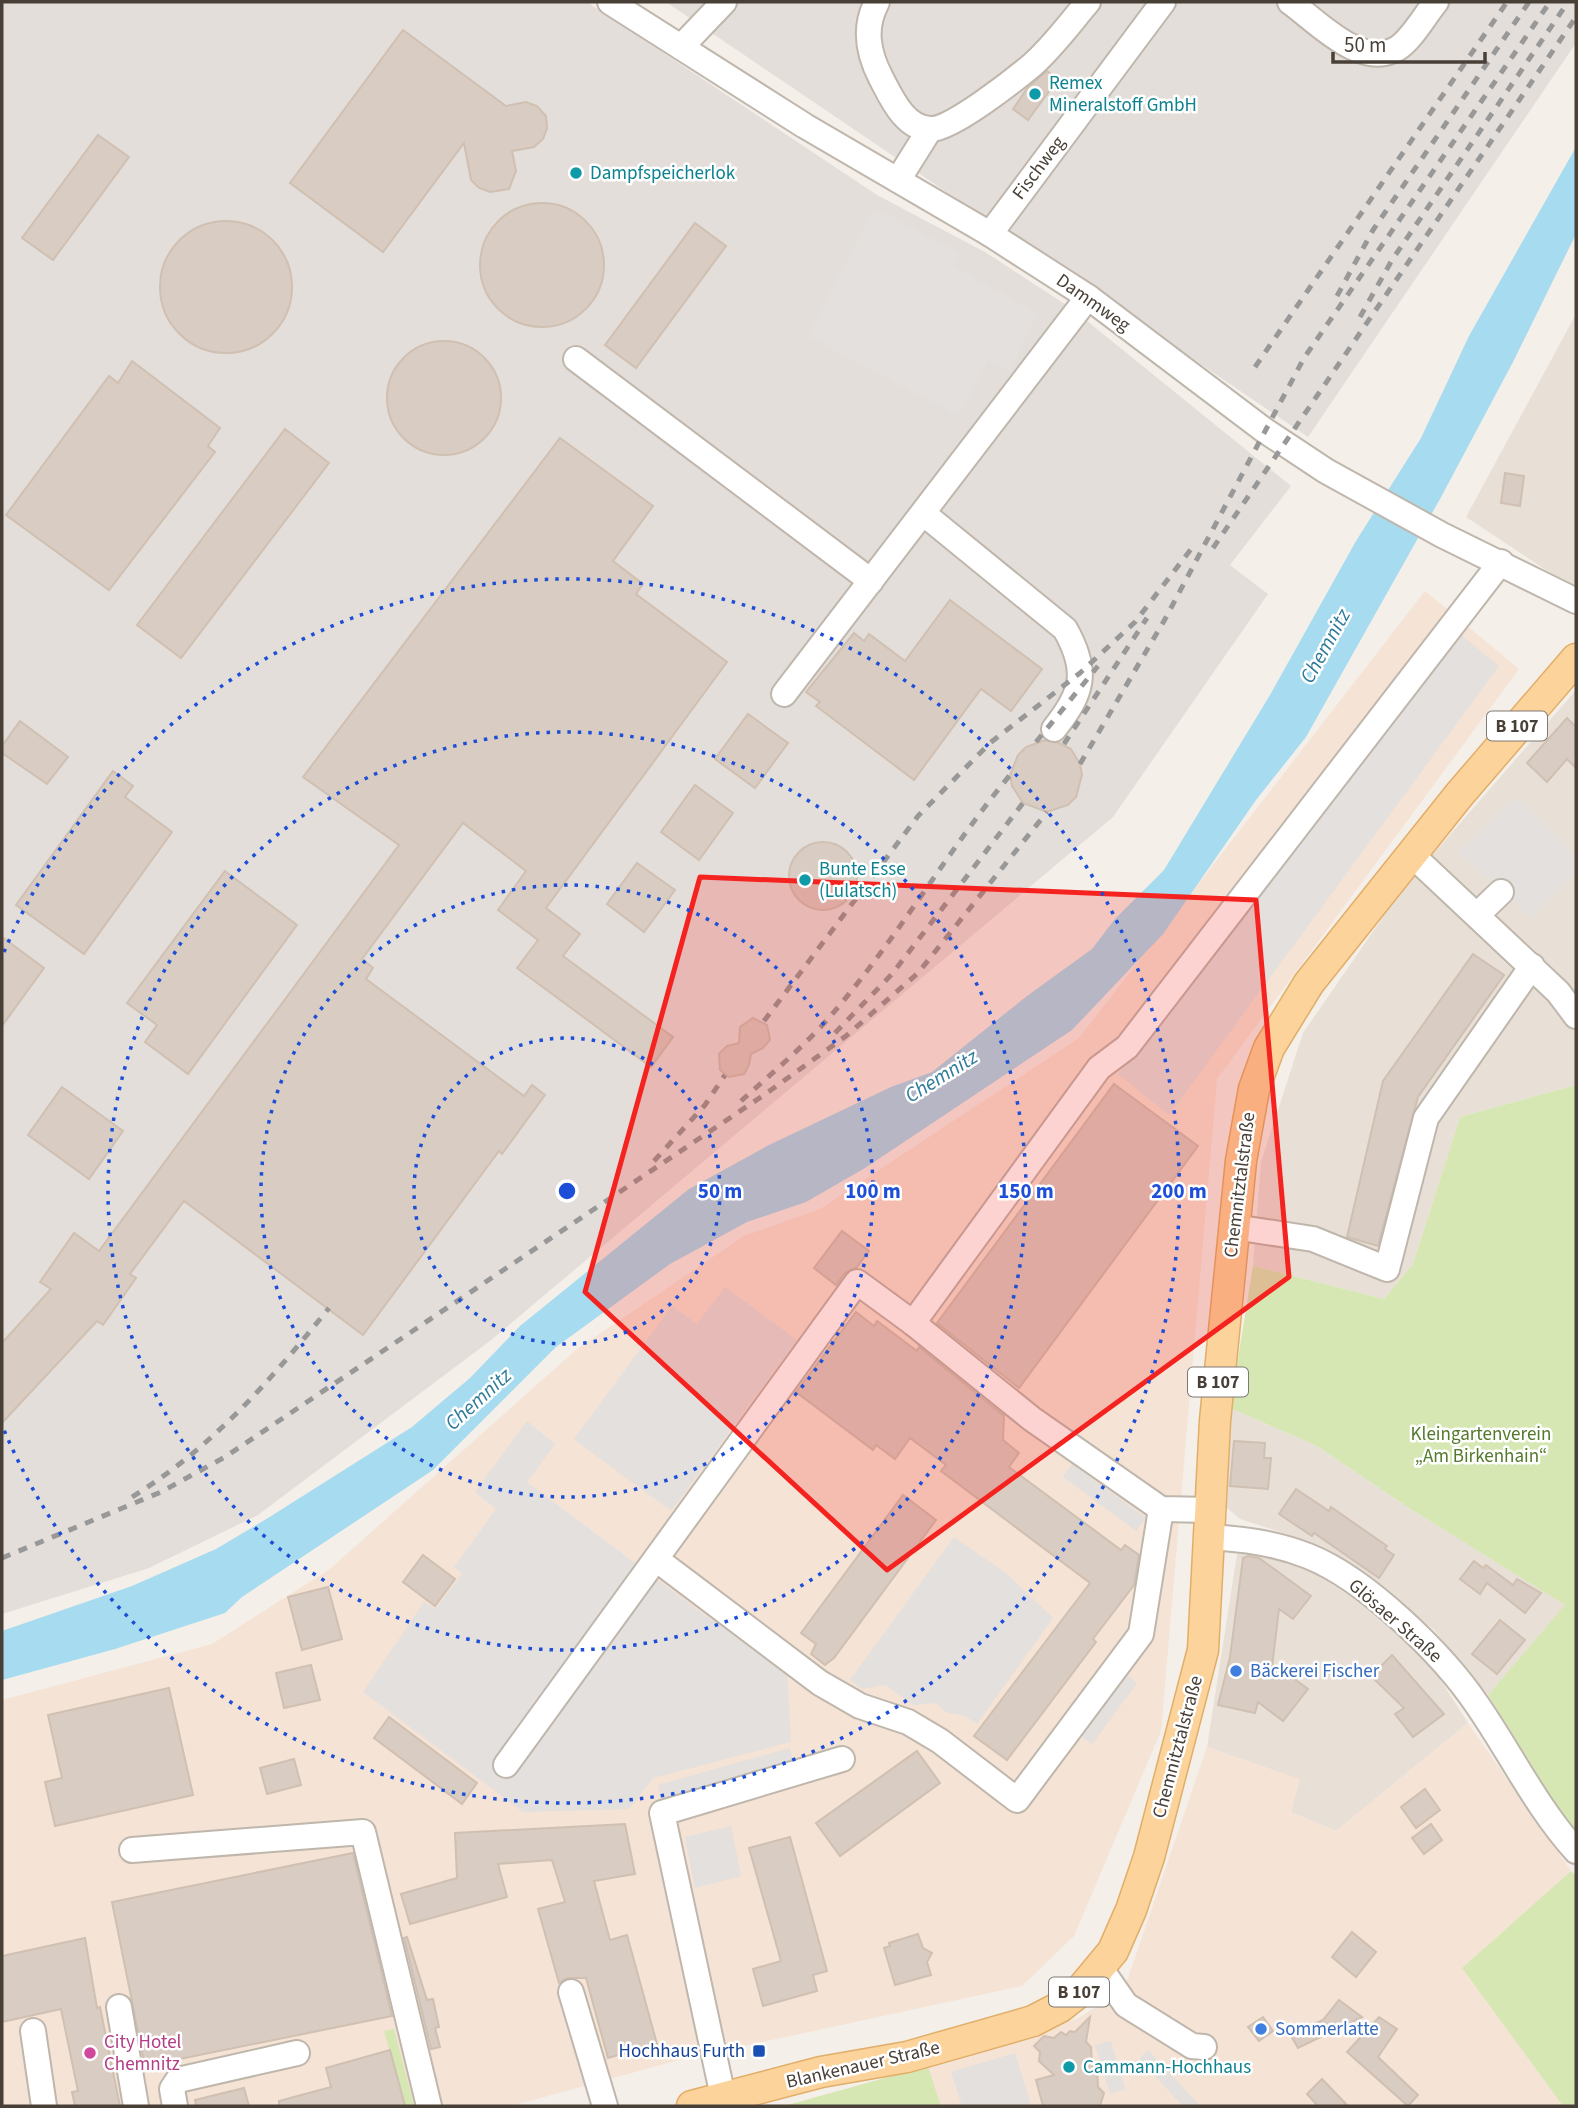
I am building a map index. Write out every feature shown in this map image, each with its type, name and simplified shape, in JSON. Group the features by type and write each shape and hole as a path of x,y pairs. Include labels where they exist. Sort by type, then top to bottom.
{"main road":[{"name":"Chemnitztalstraße","path":"1033,2021 1060,2007 1101,1969 1131,1910 1146,1867 1198,1675 1207,1619 1214,1421 1234,1227 1248,1115 1269,1048 1309,983 1411,854 1576,659"},
{"name":"Blankenauer Straße","path":"692,2106 724,2102 821,2072 907,2057 1033,2021"}],"street":[{"name":"Dammweg","path":"610,2 805,126 990,234 1088,297 1283,444 1366,496 1576,601"},
{"path":"877,2 871,12 867,42 876,68 895,106 913,123 930,129 952,123 1032,65 1088,2"},
{"name":"Fischweg","path":"990,234 1163,2"},
{"path":"1290,2 1353,48 1373,55 1399,48 1436,2"},
{"path":"681,47 713,5"},
{"path":"898,180 930,129"},
{"path":"784,694 1088,297"},
{"path":"576,359 871,582"},
{"path":"923,513 1065,629 1076,648 1080,688 1054,729"},
{"path":"913,1323 1099,1068 1127,1046 1501,562"},
{"path":"1411,854 1532,966 1572,1007 1576,1016"},
{"path":"1477,915 1501,892"},
{"path":"1234,1227 1313,1239 1387,1269 1426,1118 1532,966"},
{"path":"506,1765 857,1282 913,1323 1032,1419 1161,1509 1141,1634 1017,1800 919,1728 897,1716 860,1706 820,1683 656,1559"},
{"name":"Glösaer Straße","path":"1161,1509 1309,1556 1338,1573 1398,1618 1454,1674 1547,1814 1576,1851"},
{"path":"724,2102 662,1813 842,1759"},
{"path":"131,1850 363,1832 429,2106"},
{"path":"1101,1969 1126,2005 1192,2046 1205,2047"},
{"path":"571,1992 605,2106"},
{"path":"119,2007 136,2106"},
{"path":"33,2031 44,2106"},
{"path":"175,2106 172,2090 178,2080 297,2053"}],"highlighted area":[{"path":"700,877 1256,900 1289,1277 887,1570 585,1292"}],"shaded area":[{"path":"2,2 587,2 877,195 985,252 1071,308 1291,486 1230,565 1268,594 1113,817 490,1341 258,1515 149,1568 2,1614"},
{"path":"666,2 1576,2 1576,43 1308,437"},
{"path":"875,208 959,252 953,266 1037,313 1010,371 988,361 958,416 807,336"},
{"path":"1576,314 1576,590 1466,517"},
{"path":"1425,591 1519,669 1217,1079 1161,1731 1074,1936 1022,1986 679,2060 511,2106 2,2106 2,1700 212,1644 330,1569 577,1349 744,1236 820,1209 1079,1038"},
{"path":"1455,630 1499,666 1169,1115 1118,1074"},
{"path":"1576,690 1576,1085 1460,1117 1413,1264 1384,1299 1253,1266 1261,1162 1303,1033 1401,891"},
{"path":"1516,797 1576,857 1576,872 1531,919 1459,852"},
{"path":"725,1287 797,1340 671,1511 574,1439 672,1306 697,1324"},
{"path":"1230,1408 1317,1446 1409,1508 1566,1605 1488,1695 1434,1630 1369,1578 1308,1541 1240,1519 1227,1508"},
{"path":"527,1421 555,1444 527,1482 787,1673 791,1742 653,1778 629,1809 523,1812 363,1692 424,1602 436,1609 462,1573 454,1567 496,1509 475,1492"},
{"path":"1072,1464 1146,1518 1136,1531 1063,1477"},
{"path":"954,1537 1007,1574 1053,1618 977,1724 965,1716 946,1712 936,1703 913,1705 885,1685 862,1689 850,1680"},
{"path":"1255,1549 1305,1566 1390,1623 1438,1676 1468,1723 1336,1831 1291,1812 1299,1780 1207,1747 1237,1554"},
{"path":"1124,1673 1137,1683 1092,1744 1078,1734"},
{"path":"1468,1723 1571,1871 1462,1968 1563,2106 941,2106 928,2066 1079,2018 1125,1987 1207,1747 1300,1779 1291,1812 1336,1831"},
{"path":"790,1748 794,1766 662,1802 658,1785"},
{"path":"731,1826 741,1876 695,1888 685,1837"},
{"path":"1111,2041 1125,2089 1110,2094 1095,2045"},
{"path":"1148,2050 1200,2106 1183,2106 1139,2059"},
{"path":"1015,2053 1031,2106 962,2106 951,2072"}],"green space":[{"name":"Kleingartenverein „Am Birkenhain“","path":"1576,1085 1576,1832 1488,1695 1565,1605 1409,1508 1317,1446 1230,1408 1253,1266 1384,1299 1413,1264 1460,1117"},
{"path":"1571,1871 1576,1876 1576,2106 1563,2106 1462,1968"},
{"path":"394,2029 414,2106 405,2106 384,2031"},
{"path":"928,2066 941,2106 784,2106"}],"water":[{"name":"Chemnitz","path":"1576,147 1576,234 1513,362 1440,499 1306,737 1256,800 1163,934 1072,1030 865,1168 806,1202 747,1222 670,1264 556,1347 433,1470 242,1597 225,1613 115,1649 2,1680 2,1631 132,1586 216,1549 268,1518 412,1427 470,1378 520,1326 689,1189 769,1145 891,1087 932,1072 1027,996 1092,949 1115,919 1164,870 1270,695 1356,541 1421,438 1469,336"}],"building":[{"path":"403,30 506,106 526,102 537,106 546,116 547,128 543,139 534,147 512,151 516,171 509,189 490,192 479,188 471,180 464,143 383,252 290,183"},
{"name":"Remex Mineralstoff GmbH","path":"1047,71 1058,79 1028,120 1013,109 1028,87"},
{"path":"98,135 129,157 53,260 22,238"},
{"path":"542,203 566,208 585,222 599,241 604,265 599,289 585,308 566,322 542,327 518,322 499,308 485,289 480,265 485,241 499,222 518,208"},
{"path":"226,221 251,226 273,240 287,262 292,287 287,312 273,334 251,348 226,353 201,348 179,334 165,312 160,287 165,262 179,240 201,226"},
{"path":"695,223 726,246 636,368 605,345"},
{"path":"444,341 466,346 484,358 496,376 501,398 496,420 484,438 466,450 444,455 422,450 404,438 392,420 387,398 392,376 404,358 422,346"},
{"path":"132,361 220,428 208,446 215,452 109,590 6,515 109,376 118,383"},
{"path":"285,429 329,463 181,658 137,625"},
{"path":"560,438 653,506 613,561 643,584 636,594 727,662 546,908 580,934 563,956 673,1037 651,1067 517,968 538,940 498,910 526,871 463,823 362,959 373,968 366,979 524,1096 532,1085 545,1095 502,1154 499,1151 363,1335 184,1201 130,1274 136,1278 103,1325 97,1321 2,1423 2,1343 51,1289 40,1282 74,1233 99,1251 399,845 303,777"},
{"path":"1505,473 1524,476 1520,506 1501,503"},
{"path":"950,600 1042,669 1011,711 981,689 914,780 816,706 820,702 806,692 854,633 864,641 869,634 905,661"},
{"path":"748,714 788,743 755,788 715,759"},
{"path":"1567,718 1576,727 1576,768 1567,759 1547,782 1527,763"},
{"path":"20,721 68,757 47,784 2,753 2,746"},
{"path":"1045,740 1071,749 1080,764 1082,775 1076,797 1068,805 1047,812 1023,803 1012,786 1010,775 1018,755 1026,747"},
{"path":"113,771 133,786 125,797 172,832 84,954 16,905"},
{"path":"695,785 733,813 699,860 661,832"},
{"path":"823,842 836,845 847,852 854,863 857,876 854,889 847,900 836,907 823,910 810,907 799,900 792,889 789,876 792,863 799,852 810,845"},
{"path":"637,863 675,890 644,932 607,904"},
{"path":"225,871 297,925 188,1074 145,1042 157,1025 127,1003"},
{"path":"2,937 44,968 2,1026"},
{"path":"1473,954 1504,975 1418,1097 1378,1246 1347,1237 1383,1081"},
{"path":"753,1018 767,1025 770,1040 763,1048 751,1054 744,1074 729,1077 720,1070 719,1054 727,1046 739,1043 740,1027"},
{"path":"1114,1084 1198,1146 1019,1388 937,1323"},
{"path":"62,1087 123,1131 89,1179 28,1135"},
{"path":"842,1231 869,1251 857,1267 845,1273 836,1285 814,1268"},
{"path":"856,1312 874,1326 877,1321 917,1351 919,1347 1004,1416 1003,1440 1019,1453 1009,1467 1121,1550 1125,1545 1139,1555 1134,1585 1093,1639 1096,1642 1007,1760 974,1736 1090,1583 941,1471 946,1465 910,1438 895,1459 876,1445 873,1450 796,1392"},
{"path":"1234,1441 1265,1443 1264,1458 1271,1458 1268,1489 1230,1486"},
{"path":"1296,1489 1329,1511 1331,1507 1387,1546 1385,1549 1394,1555 1379,1578 1314,1533 1312,1536 1279,1514"},
{"path":"903,1495 936,1520 834,1658 825,1665 811,1654 816,1644 801,1633"},
{"path":"423,1555 455,1579 435,1606 403,1582"},
{"path":"1243,1558 1259,1558 1311,1596 1293,1619 1279,1609 1272,1667 1282,1670 1308,1689 1283,1721 1258,1702 1255,1713 1218,1705 1230,1657"},
{"path":"1474,1561 1483,1568 1486,1565 1513,1585 1517,1579 1541,1593 1525,1613 1487,1583 1480,1594 1460,1579"},
{"path":"328,1587 342,1639 302,1650 288,1597"},
{"path":"1500,1620 1525,1640 1497,1674 1472,1654"},
{"path":"1392,1655 1444,1714 1413,1737 1395,1714 1404,1708 1371,1676"},
{"path":"311,1665 320,1700 284,1708 276,1673"},
{"path":"169,1688 193,1795 55,1826 45,1782 62,1778 48,1715"},
{"path":"389,1717 477,1783 462,1804 374,1738"},
{"path":"917,1751 940,1783 840,1856 816,1823"},
{"path":"294,1759 301,1785 267,1794 260,1768"},
{"path":"1425,1789 1440,1810 1416,1828 1401,1807"},
{"path":"625,1824 635,1874 594,1881 610,1940 627,1935 657,2044 608,2058 586,1978 567,1978 559,1983 538,1909 565,1902 552,1860 498,1864 507,1897 410,1924 401,1894 457,1878 455,1833"},
{"path":"1431,1824 1442,1840 1424,1854 1412,1838"},
{"path":"790,1837 827,1971 813,1975 817,1991 763,2006 753,1969 781,1961 749,1848"},
{"path":"353,1853 392,2016 145,2066 112,1902"},
{"path":"1352,1932 1376,1952 1356,1977 1332,1957"},
{"path":"918,1934 923,1948 932,1953 927,1962 931,1975 895,1985 884,1948 890,1946 889,1943"},
{"path":"407,1937 427,2000 433,1999 439,2027 435,2028 440,2047 431,2049 404,1938"},
{"path":"85,1938 97,2008 100,2007 120,2106 75,2106 72,2092 78,2091 61,2009 2,2022 2,1956"},
{"path":"1339,2000 1362,2017 1298,2048 1290,2034 1323,2020"},
{"name":"Cammann-Hochhaus","path":"1090,2017 1086,2042 1091,2047 1092,2065 1097,2069 1098,2087 1104,2093 1100,2106 1043,2106 1036,2080 1054,2075 1039,2061 1040,2052 1034,2046 1044,2036 1054,2038 1061,2032 1066,2035 1070,2031 1075,2032"},
{"name":"Sommerlatte","path":"1263,2017 1273,2031 1259,2041 1248,2027"},
{"path":"1379,2017 1397,2029 1378,2057 1418,2095 1408,2106 1347,2052"},
{"path":"390,2050 405,2106 279,2106 279,2101 331,2087 326,2068"},
{"path":"1322,2079 1348,2106 1318,2106 1307,2094"},
{"path":"244,2088 249,2106 196,2106 195,2100"}],"railway":[{"path":"1255,367 1507,2"},
{"path":"1337,296 1373,230 1529,2"},
{"path":"1080,764 1164,621 1304,358 1550,2"},
{"path":"1360,317 1392,260 1568,2"},
{"path":"1213,548 1576,17"},
{"path":"764,1021 918,816 990,743 1080,673 1135,622 1195,544"},
{"path":"1064,744 1147,618"},
{"path":"1036,742 1098,666"},
{"path":"741,1101 807,1041 851,991 1010,775"},
{"path":"835,1033 892,974 1023,803"},
{"path":"2,1558 161,1492 225,1457 764,1095 846,1036 918,973 1047,812"},
{"path":"654,1161 705,1105 725,1075"},
{"path":"132,1497 189,1456 239,1411 329,1308"}],"place":[{"name":"Remex Mineralstoff GmbH","path":"1035,94"},
{"name":"Dampfspeicherlok","path":"576,173"},
{"name":"Bunte Esse (Lulatsch)","path":"805,880"},
{"name":"Bäckerei Fischer","path":"1236,1671"},
{"name":"Sommerlatte","path":"1261,2029"},
{"name":"Hochhaus Furth","path":"759,2051"},
{"name":"City Hotel Chemnitz","path":"90,2053"},
{"name":"Cammann-Hochhaus","path":"1069,2067"}]}
